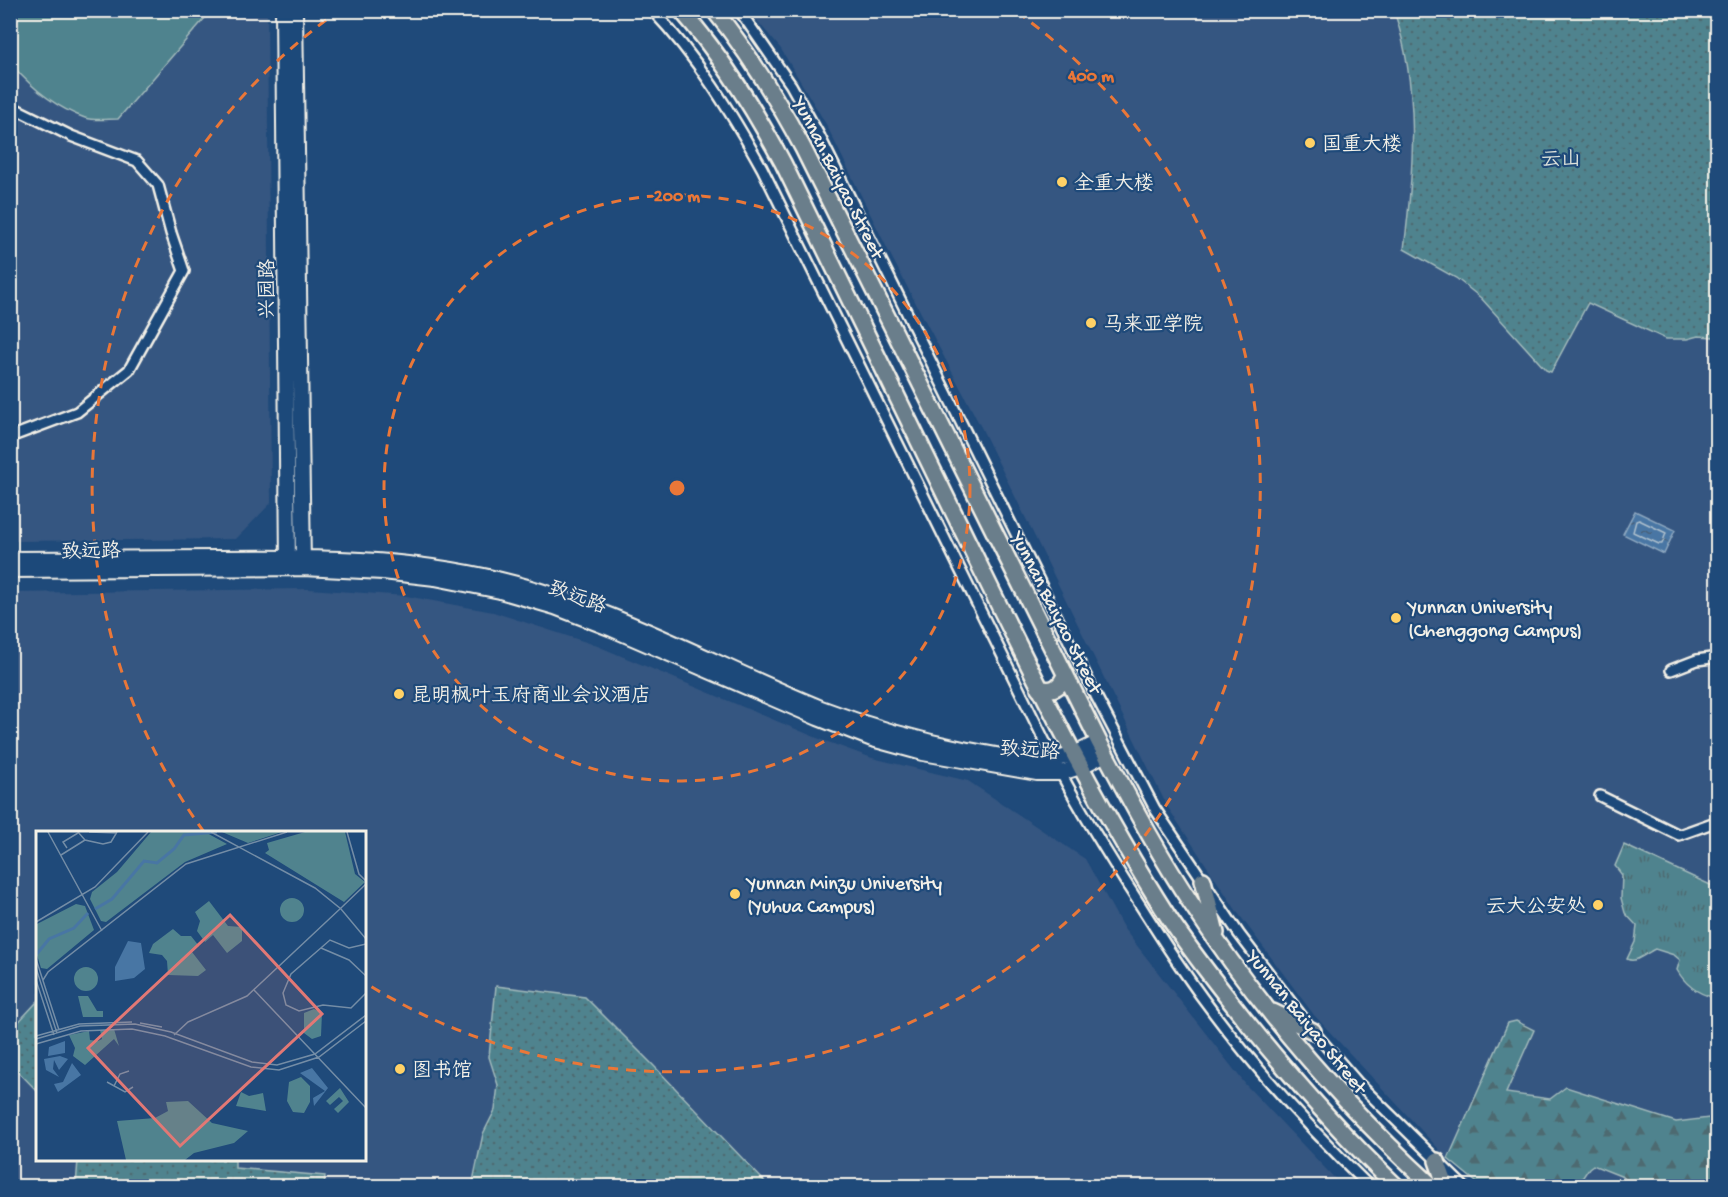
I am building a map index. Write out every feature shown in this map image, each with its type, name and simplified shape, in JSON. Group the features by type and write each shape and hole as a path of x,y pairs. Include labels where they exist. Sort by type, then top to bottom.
{"main road":[{"name":"兴园路","path":"283,10 288,562"},
{"name":"兴园路","path":"295,10 303,562"},
{"path":"681,10 755,110 783,163 1039,688 1108,819 1194,956 1327,1116 1396,1186"},
{"name":"Yunnan Baiyao Street","path":"714,10 773,92 803,148 1102,748 1190,902 1268,1009 1344,1100 1397,1155 1432,1186"},
{"name":"致远路","path":"10,559 384,561 437,567 502,580 615,618 822,708 871,725 925,741 980,752 1009,757 1077,761"},
{"name":"致远路","path":"10,570 288,562"},
{"name":"致远路","path":"303,562 435,578 500,591 555,607 612,628 818,718 872,739 923,753 1037,773 1061,773 1077,761 1102,748"},
{"path":"1039,688 1047,691 1056,689 1062,683 1065,675"},
{"path":"1108,819 1111,810 1118,804 1126,803 1134,807"},
{"path":"1203,880 1219,944"},
{"path":"1268,1009 1313,1031"},
{"path":"1437,1161 1446,1186"}],"street":[{"path":"652,10 700,69 734,117 762,168 1054,760 1101,843 1180,967 1263,1073 1312,1128 1369,1186"},
{"path":"739,10 791,85 819,137 1155,809 1239,934 1313,1031 1358,1083 1463,1186"},
{"path":"10,106 71,136 137,161 158,185 184,271 129,370 77,412 10,437"},
{"path":"1671,670 1697,660 1718,657"},
{"path":"1600,796 1679,835 1718,821"}],"shaded area":[{"path":"10,11 267,11 271,503 236,539 11,541"},
{"name":"Yunnan University (Chenggong Campus)","path":"749,11 1717,11 1717,1186 1481,1186 1448,1159 1314,1015 1238,913 1167,806 982,429 889,252 826,124 781,49"},
{"name":"Yunnan Minzu University (Yuhua Campus)","path":"309,589 406,596 493,612 595,645 817,738 872,758 968,781 1085,859 1124,929 1246,1085 1342,1186 11,1186 10,593"}],"green space":[{"path":"10,11 211,11 118,119 97,120 75,114 55,103 36,89 12,65"},
{"name":"云山","path":"1394,11 1717,11 1717,340 1714,337 1698,336 1687,339 1666,339 1588,303 1551,372 1546,370 1481,298 1456,278 1404,249 1412,159 1411,99 1408,69"},
{"path":"1624,845 1717,888 1717,987 1712,997 1691,987 1684,980 1677,970 1680,960 1674,955 1655,949 1637,959 1627,959 1635,942 1637,926 1625,913 1621,898 1622,875 1615,866"},
{"path":"496,986 585,997 767,1184 764,1186 472,1186 483,1134 495,1110 498,1085 489,1057"},
{"path":"36,1003 36,1090 10,1063 11,1030"},
{"path":"1516,1021 1534,1030 1506,1093 1550,1099 1566,1087 1676,1122 1717,1117 1717,1186 1632,1186 1623,1177 1593,1165 1577,1186 1481,1186 1448,1159 1508,1023"},
{"path":"78,1161 235,1161 235,1168 325,1176 324,1186 76,1186"}],"water":[{"path":"1635,511 1675,530 1664,554 1623,534"}],"place":[{"name":"国重大楼","path":"1310,143"},
{"name":"全重大楼","path":"1062,182"},
{"name":"马来亚学院","path":"1091,323"},
{"name":"Yunnan University (Chenggong Campus)","path":"1396,618"},
{"name":"昆明枫叶玉府商业会议酒店","path":"399,694"},
{"name":"Yunnan Minzu University (Yuhua Campus)","path":"735,894"},
{"name":"云大公安处","path":"1598,905"},
{"name":"图书馆","path":"400,1069"}]}
